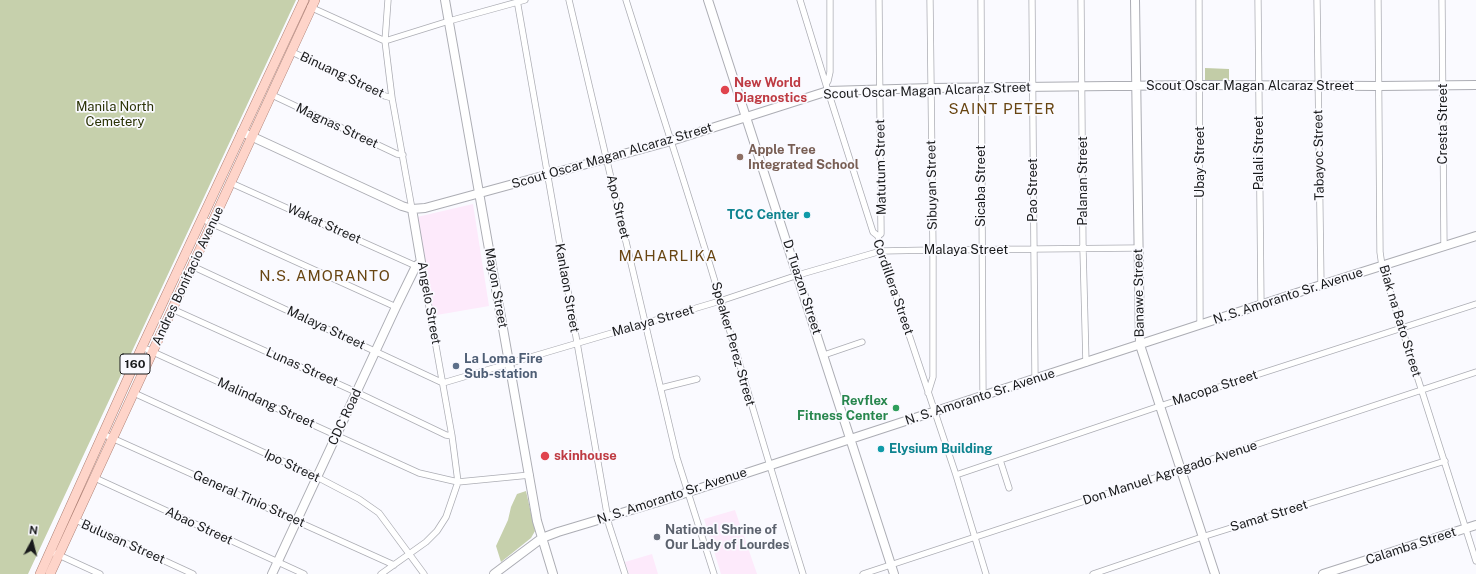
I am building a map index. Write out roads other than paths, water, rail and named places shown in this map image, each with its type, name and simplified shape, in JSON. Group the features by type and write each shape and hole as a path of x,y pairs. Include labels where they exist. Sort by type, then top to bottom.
{"main road":[{"name":"Andres Bonifacio Avenue","path":"40,574 142,347 303,2"},
{"name":"Andres Bonifacio Avenue","path":"50,574 313,4"}],"street":[{"name":"Angelo Street","path":"381,574 426,542 437,531 446,517 458,482 443,383 419,264 412,209 392,98 385,41 388,0"},
{"name":"Mayon Street","path":"446,0 537,521 553,574"},
{"path":"303,2 313,4 385,41 524,0"},
{"name":"Apo Street","path":"569,0 677,458 714,574"},
{"name":"Speaker Perez Street","path":"626,0 671,141 803,574"},
{"name":"D. Tuazon Street","path":"708,0 894,574"},
{"name":"Cordillera Street","path":"800,0 873,232 878,236 881,252 956,475 986,574"},
{"path":"827,88 830,72 830,0"},
{"name":"Matutum Street","path":"878,236 881,232 879,0"},
{"name":"Sibuyan Street","path":"928,393 933,377 930,0"},
{"name":"Sicaba Street","path":"981,0 983,396"},
{"name":"Pao Street","path":"1032,0 1035,379"},
{"name":"Palanan Street","path":"1081,0 1083,249 1086,363"},
{"name":"Banawe Street","path":"1136,0 1140,346 1215,574"},
{"name":"Ubay Street","path":"1199,0 1200,325"},
{"name":"Palali Street","path":"1258,0 1260,305"},
{"name":"Tabayoc Street","path":"1317,0 1321,286"},
{"name":"Biak na Bato Street","path":"1378,0 1380,252 1382,266 1476,561"},
{"name":"Cresta Street","path":"1442,0 1444,247"},
{"name":"Kanlaon Street","path":"517,1 607,517 625,574"},
{"name":"Binuang Street","path":"292,52 392,98"},
{"name":"Scout Oscar Magan Alcaraz Street","path":"242,132 402,206 412,209 425,208 671,141 747,117 827,88 880,90 931,88 1136,87 1200,85 1476,85"},
{"name":"Magnas Street","path":"272,95 397,154 403,155"},
{"name":"Wakat Street","path":"231,183 419,264"},
{"path":"202,219 396,307"},
{"name":"N. S. Amoranto Sr. Avenue","path":"494,574 542,538 558,532 769,466 1140,346 1260,305 1476,236"},
{"name":"Malaya Street","path":"192,266 443,383 720,302 798,275 881,252 1138,248"},
{"name":"CDC Road","path":"272,574 375,351 419,264"},
{"name":"Macopa Street","path":"956,475 1160,406 1476,304"},
{"name":"Lunas Street","path":"172,309 356,392 446,435 452,436"},
{"path":"824,355 862,342"},
{"name":"Malindang Street","path":"142,347 419,473 458,482 530,475"},
{"name":"Don Manuel Agregado Avenue","path":"863,574 1476,372"},
{"path":"661,388 697,379"},
{"name":"Ipo Street","path":"134,393 317,477 360,499 379,513 424,574"},
{"name":"General Tinio Street","path":"103,434 394,565"},
{"path":"1000,460 1009,488"},
{"name":"Samat Street","path":"1093,574 1202,537 1445,461"},
{"name":"Abao Street","path":"95,478 304,574"},
{"name":"Bulusan Street","path":"76,520 193,574"},
{"name":"Calamba Street","path":"1323,574 1476,525"},
{"path":"50,551 100,574"}],"place":[{"name":"New World Diagnostics","path":"725,90"},
{"name":"Apple Tree Integrated School","path":"740,157"},
{"name":"TCC Center","path":"807,215"},
{"name":"La Loma Fire Sub-station","path":"456,366"},
{"name":"Revflex Fitness Center","path":"896,408"},
{"name":"Elysium Building","path":"881,449"},
{"name":"skinhouse","path":"545,456"},
{"name":"National Shrine of Our Lady of Lourdes","path":"657,537"}],"district":[{"name":"SAINT PETER","path":"1002,109"},
{"name":"MAHARLIKA","path":"668,256"},
{"name":"N.S. AMORANTO","path":"325,276"}],"park label":[{"name":"Manila North Cemetery","path":"115,114"}]}
